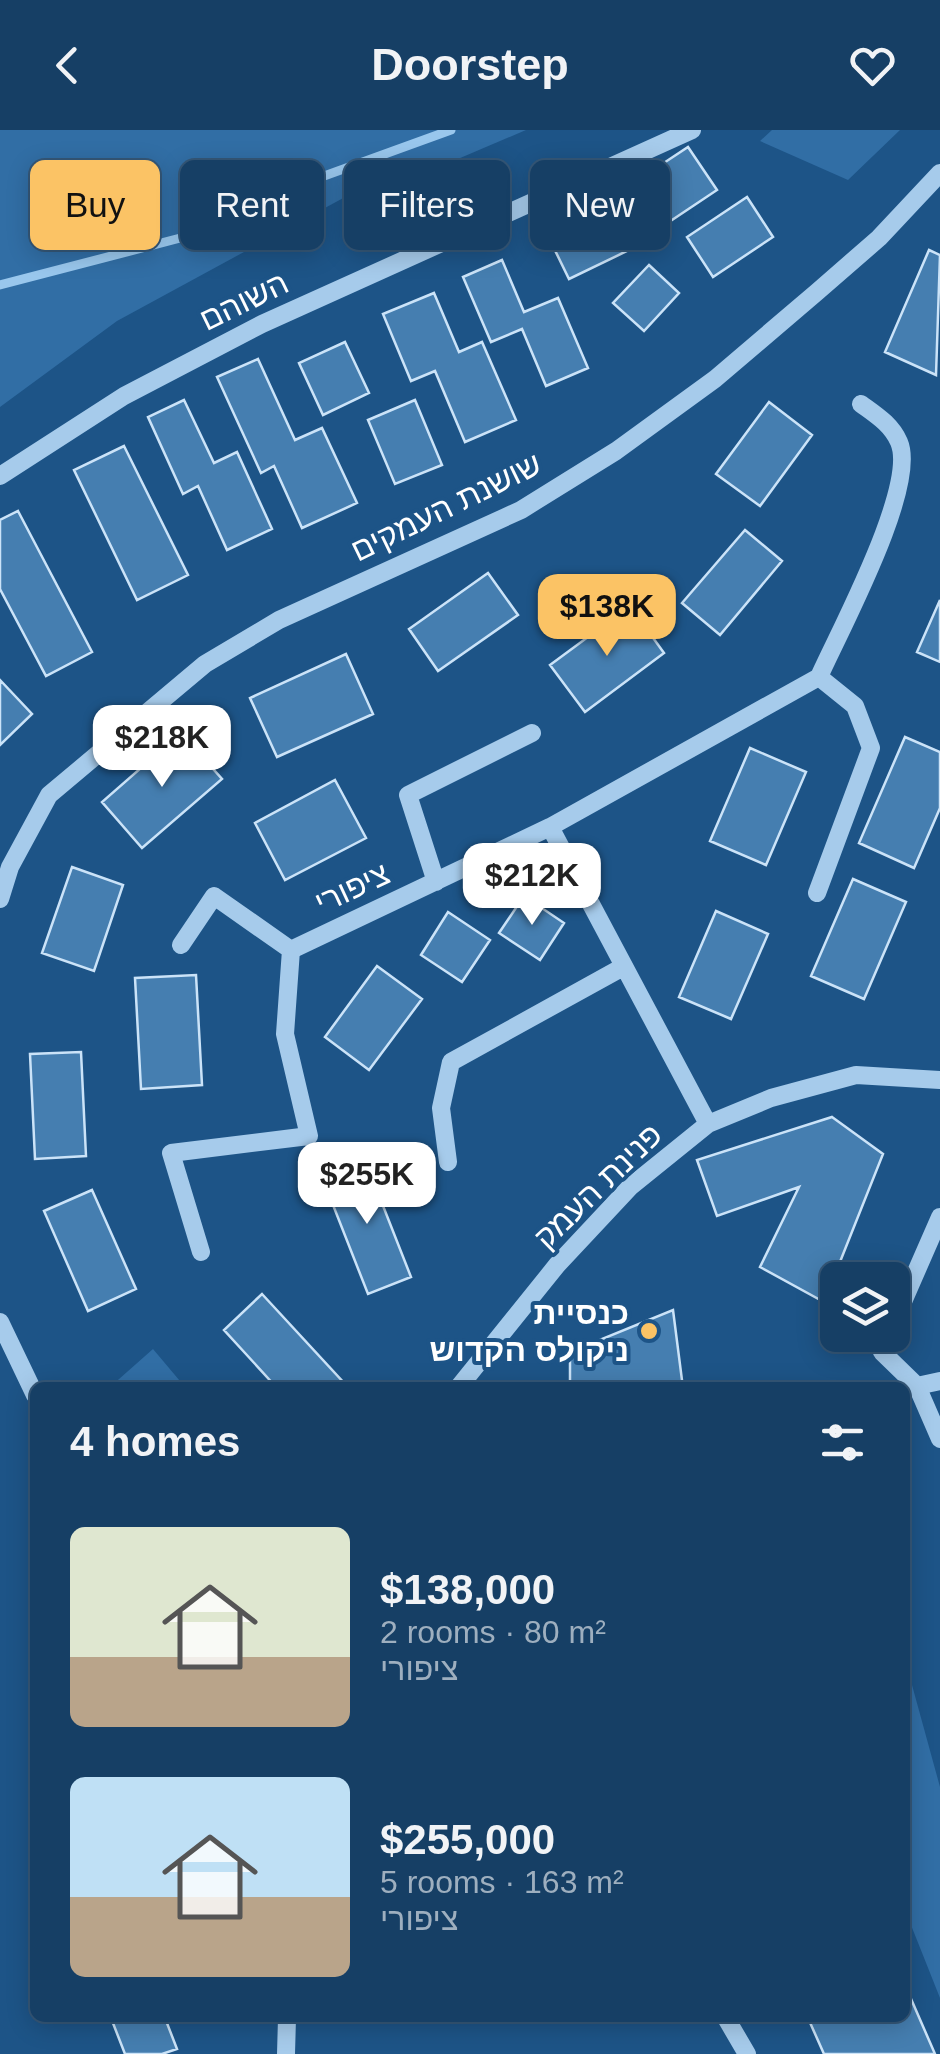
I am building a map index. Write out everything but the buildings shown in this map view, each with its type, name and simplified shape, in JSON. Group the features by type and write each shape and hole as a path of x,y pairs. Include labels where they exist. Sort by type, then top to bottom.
{"street":[{"name":"השוהם","path":"0,476 124,396 262,324 692,130"},
{"name":"שושנת העמקים","path":"0,899 10,866 48,794 205,664 279,620 521,510 616,451 714,378 818,292 880,238 940,174"},
{"path":"816,893 871,748 855,706 819,676 898,500 901,445 884,420 861,404"},
{"name":"ציפורי","path":"201,1252 171,1152 309,1136 285,1034 291,950 550,827 819,676"},
{"path":"436,882 408,795 532,733"},
{"path":"550,827 708,1124"},
{"path":"181,945 214,896 291,950"},
{"path":"448,1162 441,1108 451,1062 623,966"},
{"name":"פנינת העמק","path":"463,1382 557,1265 630,1188 708,1124 771,1098 856,1075 940,1080"},
{"path":"910,1286 940,1217"},
{"path":"0,1322 30,1385"},
{"path":"882,1352 916,1386 940,1439"},
{"path":"916,1386 940,1380"},
{"path":"286,2054 287,2022"},
{"path":"728,2022 747,2054"}],"shaded area":[{"path":"0,130 526,130 456,160 344,160 344,198 324,208 324,160 180,160 180,250 248,250 117,321 0,407"},
{"path":"772,130 900,130 848,180 760,141"},
{"path":"153,1349 181,1382 116,1382"},
{"path":"910,1589 912,1685 940,1787 940,1998 910,1923"}],"waterway":[{"path":"0,285 188,236 291,188 451,130"}],"place":[{"name":"כנסיית ניקולס הקדוש","path":"649,1331"}]}
